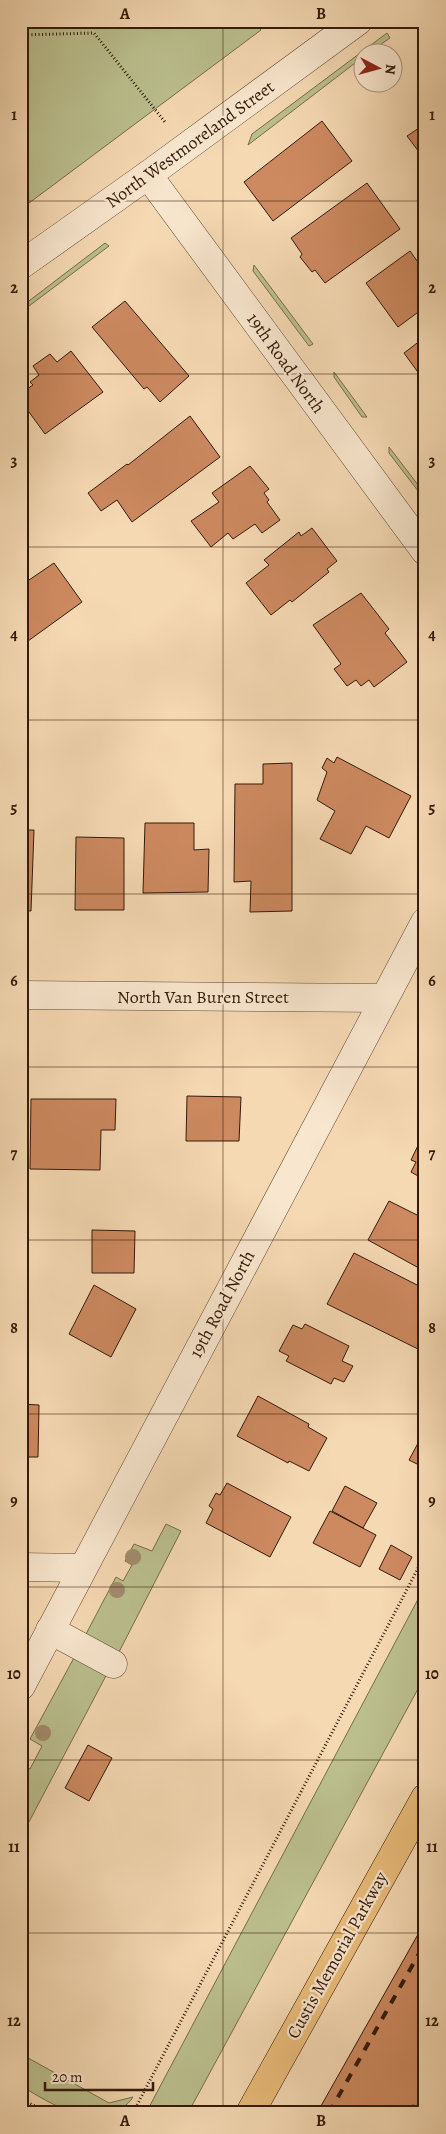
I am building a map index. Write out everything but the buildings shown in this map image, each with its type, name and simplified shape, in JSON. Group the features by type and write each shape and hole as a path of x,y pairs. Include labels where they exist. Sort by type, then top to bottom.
{"highway":[{"name":"Custis Memorial Parkway","path":"250,2113 425,1798"}],"street":[{"name":"North Westmoreland Street","path":"21,264 148,175 358,21"},
{"name":"19th Road North","path":"148,175 425,550"},
{"name":"19th Road North","path":"21,1686 425,922"},
{"name":"North Van Buren Street","path":"21,995 384,998"},
{"path":"21,1567 82,1568"},
{"path":"50,1630 113,1664"}],"path":[{"path":"416,25 425,38"},
{"path":"21,35 94,33 185,148"},
{"path":"130,2113 137,2105 425,1555"},
{"path":"21,2099 48,2113"}],"green space":[{"path":"21,21 254,21 261,30 21,209"},
{"path":"387,33 390,38 384,42 375,42"},
{"path":"354,58 354,64 248,145 252,134"},
{"path":"105,243 109,246 21,312 21,307"},
{"path":"254,265 313,344 309,346 253,271"},
{"path":"334,372 367,417 362,417 334,377"},
{"path":"389,447 425,494 425,500 389,453"},
{"path":"166,1524 181,1531 119,1652 86,1634 116,1577 123,1581 132,1565 125,1561 134,1544 152,1551"},
{"path":"425,1586 425,1676 188,2113 146,2113"},
{"path":"76,1654 109,1670 21,1837 21,1765 30,1769 42,1746 30,1739"},
{"path":"21,2054 109,2103 133,2097 122,2108 106,2113 81,2114 60,2108 21,2086"}],"railway":[{"path":"329,2113 425,1943"},
{"path":"410,2113 425,2087"}]}
